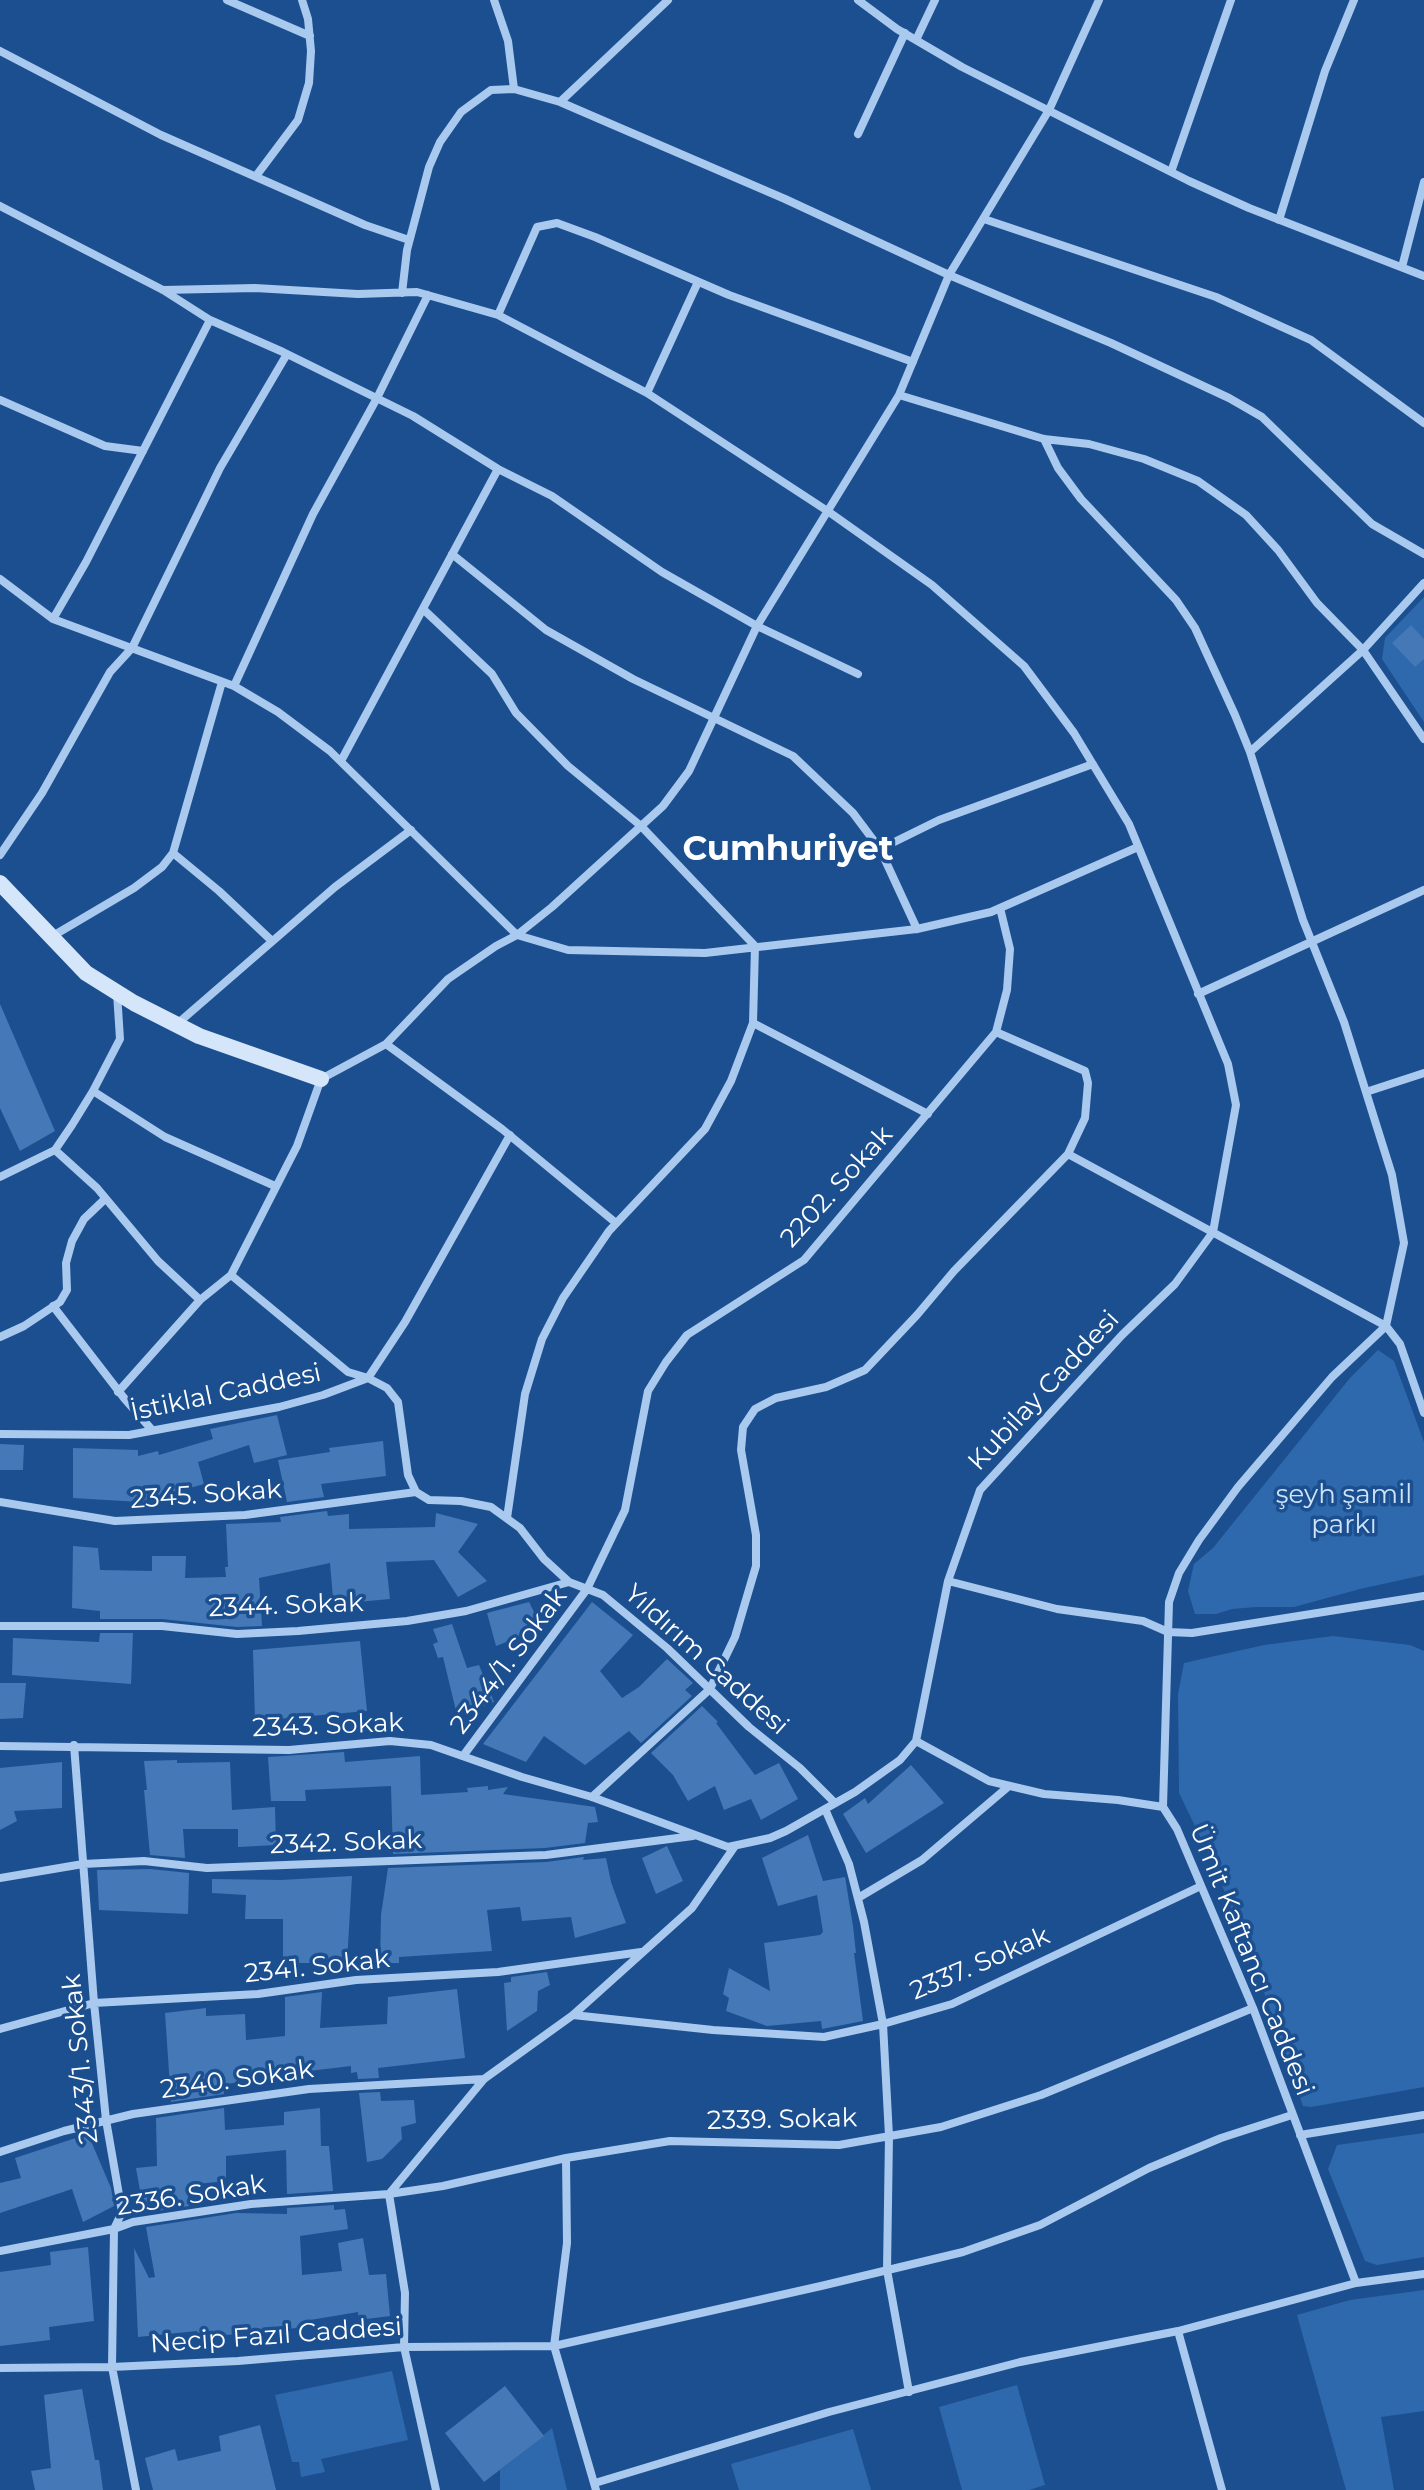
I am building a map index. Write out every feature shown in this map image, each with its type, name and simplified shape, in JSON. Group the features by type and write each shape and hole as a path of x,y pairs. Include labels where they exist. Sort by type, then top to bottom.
{"street":[{"path":"227,0 310,36"},
{"path":"256,176 298,120 309,83 310,36 302,0"},
{"path":"494,0 508,41 514,89"},
{"path":"560,102 668,0"},
{"path":"858,0 962,67 1171,172 1279,220 1424,276"},
{"path":"916,40 935,0"},
{"path":"118,1392 200,1300 231,1275 297,1146 321,1079 386,1044 448,979 517,935 663,806 689,771 757,626 899,395 949,275 1049,110 1099,0"},
{"path":"1171,172 1231,0"},
{"path":"1279,220 1325,71 1354,0"},
{"path":"858,134 905,33"},
{"path":"0,51 161,135 365,225 409,240"},
{"path":"402,293 409,240 429,167 440,142 461,112 491,90 514,89 560,102 785,199 1229,398 1262,417 1372,524 1424,554"},
{"path":"1402,267 1424,182"},
{"path":"0,206 163,290 210,320 413,416 498,469 552,496 662,572 757,626 858,674"},
{"path":"984,219 1216,297 1311,340 1424,423"},
{"path":"498,315 537,227 557,223 698,282 913,362"},
{"path":"647,393 698,282"},
{"path":"163,290 255,288 358,294 402,293 428,295 498,315 647,393 829,512 932,585 1024,666 1074,733 1129,824 1228,1064 1236,1105 1213,1232"},
{"path":"234,686 313,514 377,398 428,295"},
{"path":"53,619 86,562 210,320"},
{"path":"0,855 42,793 110,672 132,648 220,468 287,354"},
{"path":"899,395 1044,439 1089,444 1144,459 1198,481 1246,515 1278,550 1317,603 1363,650 1424,739"},
{"path":"0,400 105,446 143,451"},
{"path":"1044,439 1058,468 1081,499 1176,600 1195,628 1250,752 1303,920 1344,1022 1392,1175 1404,1243 1386,1326 1332,1377 1238,1487 1179,1573 1169,1602 1163,1807"},
{"path":"341,761 498,469"},
{"path":"452,554 546,630 633,679 793,756 853,813 880,849 917,929"},
{"path":"0,579 53,619 234,686 278,712 341,761 517,935 568,950 705,953 917,929 1000,908 1138,847"},
{"path":"1250,752 1363,650 1424,583"},
{"path":"423,609 492,674 516,713 568,766 641,826 755,946 753,1023 731,1081 705,1129 616,1223 563,1298 542,1339 525,1394 507,1518"},
{"path":"50,937 134,888 162,867 173,853 222,682"},
{"path":"880,849 974,807 1093,764"},
{"path":"176,1025 374,855 411,830"},
{"path":"173,853 272,941"},
{"path":"0,883 86,973 117,992 199,1036 321,1079"},
{"path":"1198,994 1424,890"},
{"name":"2202. Sokak","path":"587,1589 625,1510 648,1391 666,1362 687,1335 804,1260 996,1032 1007,990 1010,949 1000,908"},
{"path":"0,1177 55,1150 93,1091 120,1039 117,992"},
{"path":"753,1023 928,1114"},
{"path":"592,1797 710,1689 735,1637 756,1566 756,1535 741,1450 743,1427 755,1409 776,1398 826,1387 865,1370 954,1271 1068,1154 1085,1118 1088,1083 1085,1071 996,1032"},
{"path":"386,1044 510,1135 616,1223"},
{"path":"1366,1092 1424,1073"},
{"path":"93,1091 165,1137 275,1186"},
{"path":"368,1378 405,1322 510,1135"},
{"path":"55,1150 105,1199 158,1261 200,1300"},
{"path":"1068,1154 1386,1326 1400,1344 1424,1413"},
{"path":"0,1337 24,1326 60,1302 67,1290 66,1263 72,1241 84,1219 105,1199"},
{"name":"Kubilay Caddesi","path":"916,1741 948,1581 980,1490 1122,1335 1175,1284 1213,1232"},
{"path":"231,1275 348,1372 387,1388 398,1402 408,1475 416,1492"},
{"path":"53,1306 118,1392 152,1430"},
{"name":"İstiklal Caddesi","path":"0,1434 129,1435 279,1407 368,1378"},
{"name":"Yıldırım Caddesi","path":"416,1492 429,1500 461,1501 491,1507 507,1518 569,1582 603,1595 667,1648 835,1803"},
{"name":"2345. Sokak","path":"0,1502 115,1521 245,1515 416,1492"},
{"path":"948,1581 1057,1609 1143,1621 1168,1632 1192,1633 1424,1596"},
{"name":"2344. Sokak","path":"0,1626 162,1626 237,1634 298,1631 407,1621 466,1611 569,1582"},
{"name":"2344/1. Sokak","path":"463,1756 587,1589"},
{"name":"2343. Sokak","path":"0,1746 289,1750 390,1741 431,1745 522,1777 592,1797 694,1836 728,1847 736,1845"},
{"path":"436,2490 404,2347 405,2293 389,2194 484,2079 573,2015 692,1908 736,1845 770,1838 825,1809 900,1760 916,1741"},
{"name":"Ümit Kaftancı Caddesi","path":"916,1741 989,1781 1044,1794 1163,1807 1177,1829 1253,2008 1356,2283"},
{"name":"2343/1. Sokak","path":"74,1745 106,2120 122,2212 114,2229 112,2367 136,2490"},
{"path":"858,1898 922,1860 1009,1786"},
{"path":"825,1809 849,1864 883,2024 889,2136 887,2270 909,2392"},
{"name":"2342. Sokak","path":"0,1878 83,1864 144,1861 207,1868 546,1855 694,1836"},
{"name":"2337. Sokak","path":"573,2015 713,2030 824,2037 952,2004 1201,1886"},
{"name":"2341. Sokak","path":"0,2029 94,2003 258,1994 356,1980 498,1972 641,1952"},
{"name":"2339. Sokak","path":"389,2194 443,2186 566,2158 670,2141 839,2145 941,2127 1041,2095 1253,2008"},
{"name":"2340. Sokak","path":"0,2152 106,2120 309,2089 484,2079"},
{"name":"Necip Fazıl Caddesi","path":"0,2368 238,2361 404,2347 554,2346 963,2252 1040,2225 1149,2168 1221,2138 1292,2115"},
{"path":"1300,2135 1424,2115"},
{"path":"566,2158 567,2243 554,2346 596,2487 829,2412 1020,2362 1178,2331 1356,2283 1424,2274"},
{"name":"2336. Sokak","path":"0,2251 114,2229 133,2222 251,2204 389,2194"},
{"path":"1178,2331 1222,2490"}],"green space":[{"path":"1424,597 1424,722 1382,659 1385,638"},
{"name":"şeyh şamil parkı","path":"1378,1350 1394,1361 1424,1442 1424,1575 1294,1607 1256,1607 1195,1614 1188,1591 1194,1564 1213,1548 1350,1378"},
{"path":"1333,1636 1410,1645 1424,1651 1424,2087 1311,2107 1303,2106 1253,1960 1211,1859 1179,1793 1178,1694 1184,1663 1264,1645"},
{"path":"1424,2133 1424,2257 1377,2265 1365,2261 1328,2169 1337,2145"},
{"path":"1424,2290 1424,2411 1381,2417 1394,2490 1346,2490 1297,2315 1350,2300"},
{"path":"392,2371 408,2440 321,2459 325,2472 301,2477 299,2462 292,2462 275,2395"},
{"path":"1017,2385 1045,2485 1029,2490 962,2490 939,2407"},
{"path":"552,2428 567,2490 500,2490 500,2470"},
{"path":"853,2429 871,2490 739,2490 731,2464"}],"building":[{"path":"1411,625 1424,639 1424,659 1415,667 1392,643"},
{"path":"0,1004 55,1131 20,1151 0,1108"},
{"path":"277,1415 287,1455 254,1463 249,1445 198,1462 204,1484 169,1494 170,1497 157,1503 73,1498 73,1448 138,1450 138,1456 158,1451 159,1455 213,1439 210,1429"},
{"path":"383,1441 386,1476 321,1484 324,1497 287,1502 278,1460 330,1452 329,1448"},
{"path":"0,1444 24,1445 23,1470 0,1470"},
{"path":"327,1511 328,1516 349,1514 349,1529 435,1527 436,1513 478,1524 458,1552 487,1581 458,1597 434,1560 386,1562 390,1599 357,1602 358,1607 334,1610 330,1563 259,1578 262,1626 237,1627 162,1619 100,1619 100,1611 72,1608 73,1546 98,1548 100,1570 152,1571 152,1556 186,1556 185,1578 226,1577 226,1524 281,1522 280,1517"},
{"path":"529,1602 542,1628 496,1646 487,1613"},
{"path":"592,1602 633,1635 600,1671 622,1698 639,1687 667,1659 693,1683 685,1690 692,1696 641,1743 629,1731 585,1765 544,1736 526,1762 483,1744"},
{"path":"452,1624 467,1668 479,1665 494,1702 457,1715 443,1657 438,1658 433,1644 438,1642 433,1629"},
{"path":"100,1633 133,1633 131,1684 12,1675 13,1638 99,1642"},
{"path":"360,1641 367,1711 255,1721 253,1650"},
{"path":"0,1683 26,1683 23,1718 0,1719"},
{"path":"702,1706 718,1722 755,1775 779,1763 798,1799 761,1820 751,1799 724,1810 715,1786 688,1801 673,1775 651,1753"},
{"path":"344,1752 345,1762 420,1756 421,1795 468,1792 467,1788 488,1786 488,1790 508,1787 503,1794 595,1807 598,1822 588,1823 585,1843 545,1848 393,1854 391,1786 305,1790 306,1801 271,1801 268,1757"},
{"path":"177,1760 177,1763 230,1762 232,1810 275,1807 276,1845 238,1847 238,1829 183,1829 185,1858 150,1855 144,1761"},
{"path":"62,1762 62,1808 14,1811 17,1821 0,1830 0,1768"},
{"path":"911,1765 944,1803 866,1853 843,1814 865,1798 868,1804"},
{"path":"808,1835 823,1881 845,1877 863,2021 822,2029 821,2021 767,2026 726,2011 729,1998 723,1994 729,1968 770,1991 764,1943 823,1932 817,1895 778,1906 762,1858"},
{"path":"667,1846 683,1881 656,1894 642,1858"},
{"path":"584,1857 583,1860 606,1858 626,1923 575,1938 571,1917 522,1921 520,1907 487,1910 492,1951 399,1957 399,1963 380,1963 381,1915 388,1868 546,1862"},
{"path":"150,1869 189,1873 188,1914 99,1910 97,1870"},
{"path":"352,1876 347,1963 283,1963 283,1919 245,1919 246,1895 212,1893 212,1879 281,1880"},
{"path":"547,1972 550,1985 538,1991 537,2011 507,2031 504,1983 511,1982 511,1977"},
{"path":"457,1989 465,2058 378,2068 379,2078 358,2079 357,2072 351,2073 351,2066 247,2076 248,2080 223,2085 224,2094 171,2102 165,2013 206,2008 206,2016 245,2014 246,2040 285,2036 285,1997 322,1992 320,2028 387,2024 388,1997"},
{"path":"380,2092 381,2101 414,2100 416,2123 401,2127 402,2139 382,2159 367,2162 359,2093"},
{"path":"224,2108 225,2130 284,2125 284,2112 320,2108 321,2146 329,2146 333,2191 287,2194 286,2150 226,2156 226,2181 187,2185 189,2206 144,2213 136,2168 157,2166 156,2118"},
{"path":"88,2134 111,2188 114,2206 83,2222 72,2189 0,2213 0,2183 21,2178 15,2158"},
{"path":"334,2205 334,2210 345,2209 348,2229 300,2236 302,2275 342,2271 338,2243 363,2238 369,2275 386,2274 390,2316 359,2320 358,2312 310,2320 310,2326 267,2332 198,2337 197,2331 138,2337 134,2248 149,2278 155,2277 146,2227 236,2213 287,2214 287,2208"},
{"path":"88,2247 94,2321 49,2327 50,2340 0,2346 0,2272 51,2265 50,2252"},
{"path":"505,2386 544,2436 484,2482 445,2433"},
{"path":"82,2389 103,2490 35,2490 31,2471 51,2468 44,2395"},
{"path":"260,2425 276,2490 153,2490 145,2458 175,2449 178,2461 221,2451 219,2436"}],"district":[{"name":"Cumhuriyet","path":"788,850"}]}
